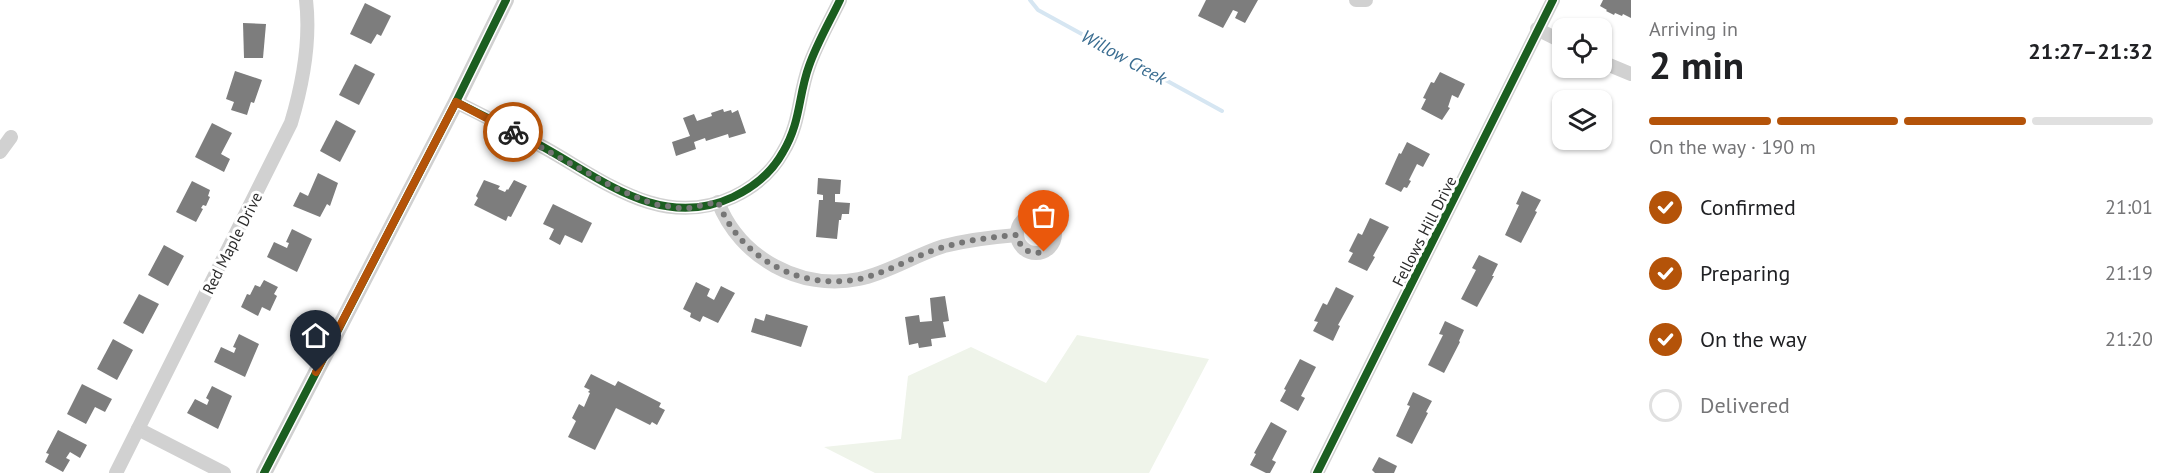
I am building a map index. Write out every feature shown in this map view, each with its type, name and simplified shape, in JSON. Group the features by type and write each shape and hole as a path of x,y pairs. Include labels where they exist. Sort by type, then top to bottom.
{"street":[{"name":"Red Maple Drive","path":"116,473 291,123 300,93 305,62 306,0"},
{"path":"264,473 456,102 506,0"},
{"path":"456,102 617,189 653,204 685,209 718,202 740,194 758,182 782,154 797,124 809,66 840,0"},
{"path":"1356,0 1366,0"},
{"name":"Fellows Hill Drive","path":"1317,473 1553,0"},
{"path":"1537,29 1552,36"},
{"path":"1612,66 1631,74"},
{"path":"0,152 11,137"},
{"path":"718,202 725,218 750,250 788,273 822,281 839,282 860,279 944,247 977,239 1017,235"},
{"path":"138,429 224,473"}],"shaded area":[{"path":"1077,335 1209,359 1149,473 875,473 824,447 901,439 908,376 971,347 1046,383"}],"building":[{"path":"1206,0 1258,0 1245,23 1235,18 1238,12 1233,10 1223,28 1198,16"},
{"path":"1603,0 1631,0 1631,18 1606,11 1600,6"},
{"path":"365,3 391,16 381,36 377,34 371,44 350,34"},
{"path":"243,23 266,24 263,58 244,58"},
{"path":"355,64 375,74 359,105 339,95"},
{"path":"235,71 262,80 247,115 231,110 234,102 226,99"},
{"path":"1440,72 1465,84 1458,98 1452,95 1448,107 1450,108 1442,120 1421,109 1426,99 1423,98 1431,82 1434,83"},
{"path":"723,109 724,112 731,110 732,113 738,110 746,133 729,138 728,134 706,141 705,138 694,142 696,149 676,156 672,142 690,136 683,118 694,114 697,121"},
{"path":"336,120 356,131 340,162 320,151"},
{"path":"212,123 232,133 221,154 230,159 224,172 195,157"},
{"path":"1407,142 1430,154 1423,167 1417,164 1407,188 1404,187 1401,192 1385,184 1399,153 1401,154"},
{"path":"318,173 338,183 330,206 327,204 320,217 293,206 300,192 308,196"},
{"path":"818,178 841,180 840,194 835,194 835,202 850,203 849,214 842,214 839,220 837,239 816,237 819,200 823,200 823,195 817,194"},
{"path":"484,180 500,186 498,189 505,192 514,180 527,186 511,217 508,216 506,221 474,205"},
{"path":"192,181 210,190 208,196 210,197 206,206 203,205 201,208 203,209 196,222 176,212"},
{"path":"1522,191 1541,200 1521,243 1505,235 1519,205 1516,204"},
{"path":"553,204 592,223 582,243 565,235 560,245 549,239 554,229 543,224"},
{"path":"1370,218 1389,227 1367,271 1348,262 1353,253 1349,251 1358,233 1362,235"},
{"path":"292,229 312,239 297,272 267,257 274,242 287,248 289,243 286,242"},
{"path":"164,245 184,256 168,286 148,275"},
{"path":"1479,255 1498,264 1477,307 1461,299 1476,270 1472,268"},
{"path":"264,280 278,287 274,294 277,296 270,311 262,307 258,316 241,307 247,294 250,295 255,285 260,287"},
{"path":"696,282 710,289 707,296 714,300 721,286 735,293 718,323 703,316 700,322 690,317 691,313 683,309"},
{"path":"1336,287 1354,296 1338,325 1340,326 1333,341 1313,331 1318,322 1314,321 1323,303 1327,305"},
{"path":"139,294 159,304 143,334 123,323"},
{"path":"945,296 949,321 943,322 946,337 931,339 932,346 919,348 918,343 909,345 905,317 919,315 920,322 932,321 930,298"},
{"path":"766,314 808,326 801,347 751,332 755,318 764,321"},
{"path":"1445,321 1464,330 1444,373 1428,365 1443,335 1439,334"},
{"path":"239,334 259,344 245,377 214,362 221,347 234,353 236,348 233,347"},
{"path":"113,339 133,350 117,380 97,369"},
{"path":"1300,359 1316,367 1301,396 1305,398 1298,411 1280,401"},
{"path":"591,374 615,386 618,381 661,403 659,407 665,410 657,425 652,422 650,425 616,408 595,450 568,437 576,421 572,418 579,404 584,407 590,393 588,392 590,390 584,387"},
{"path":"82,384 112,399 105,412 95,407 86,424 67,414"},
{"path":"212,386 232,396 218,429 187,413 195,399 207,405 209,400 206,398"},
{"path":"1413,392 1432,401 1412,444 1396,436 1410,406 1407,405"},
{"path":"1271,422 1287,431 1272,460 1276,462 1270,473 1266,473 1250,465"},
{"path":"58,430 87,445 80,458 70,452 66,458 70,460 63,472 45,462 49,454 46,453"},
{"path":"1379,457 1397,466 1394,473 1375,473 1372,470"}],"waterway":[{"name":"Willow Creek","path":"1030,0 1038,10 1222,111"}],"cycle path":[{"path":"264,473 456,102 506,0"},
{"path":"456,102 534,142 612,187 635,197 658,205 682,208 707,206 748,189 762,178 779,159 793,130 812,57 840,0"},
{"path":"1317,473 1553,0"}],"way so far":[{"path":"513,132 617,189 653,204 685,209 718,202 725,218 750,250 770,264 804,278 839,282 860,279 877,274 918,255 977,239 1017,235 1018,242 1026,251 1044,252"}],"route":[{"path":"316,372 456,102 513,132"}]}
